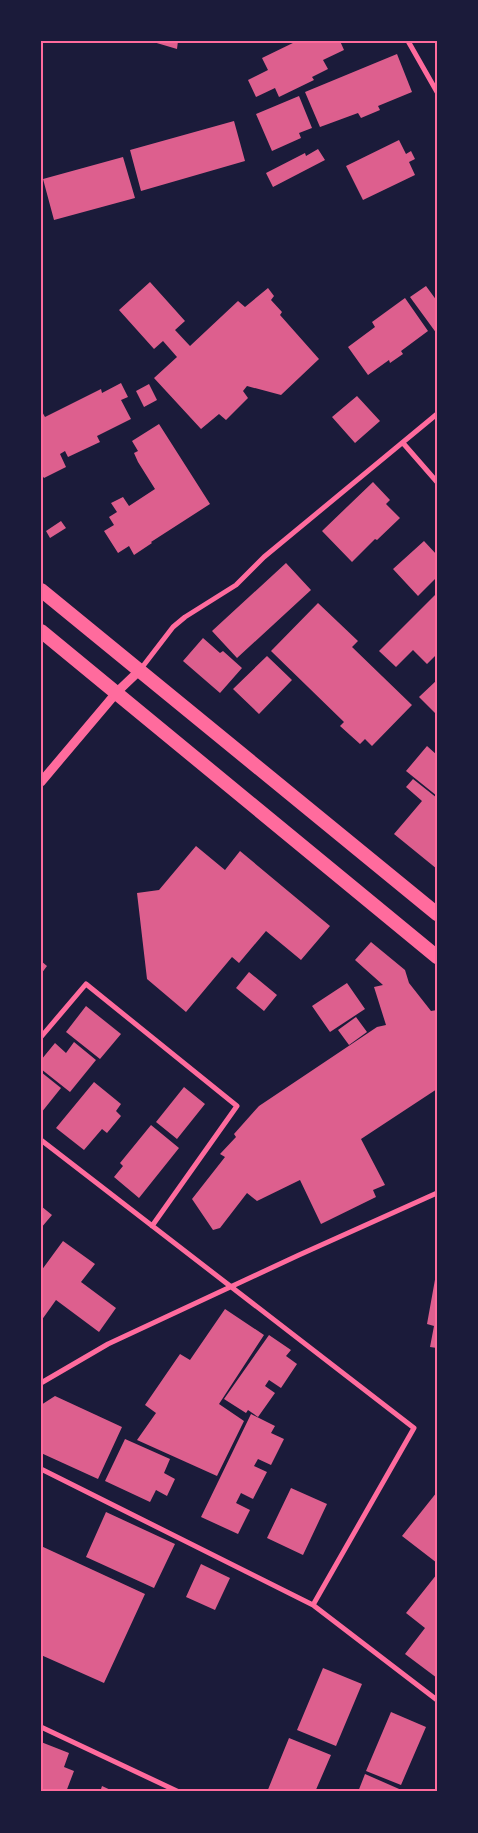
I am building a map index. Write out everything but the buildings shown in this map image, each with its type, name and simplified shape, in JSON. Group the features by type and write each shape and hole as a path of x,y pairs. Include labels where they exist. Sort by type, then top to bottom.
{"highway":[{"path":"41,590 437,914"},
{"path":"41,631 437,957"}],"street":[{"path":"408,41 437,92"},
{"path":"41,782 117,692 139,671 173,627 185,617 236,585 264,557 437,414"},
{"path":"403,443 437,482"},
{"path":"41,1037 86,984 237,1106 152,1226"},
{"path":"41,1140 414,1428 313,1605"},
{"path":"41,1383 108,1344 437,1192"},
{"path":"41,1469 313,1605 437,1700"},
{"path":"41,1727 179,1792"}]}
